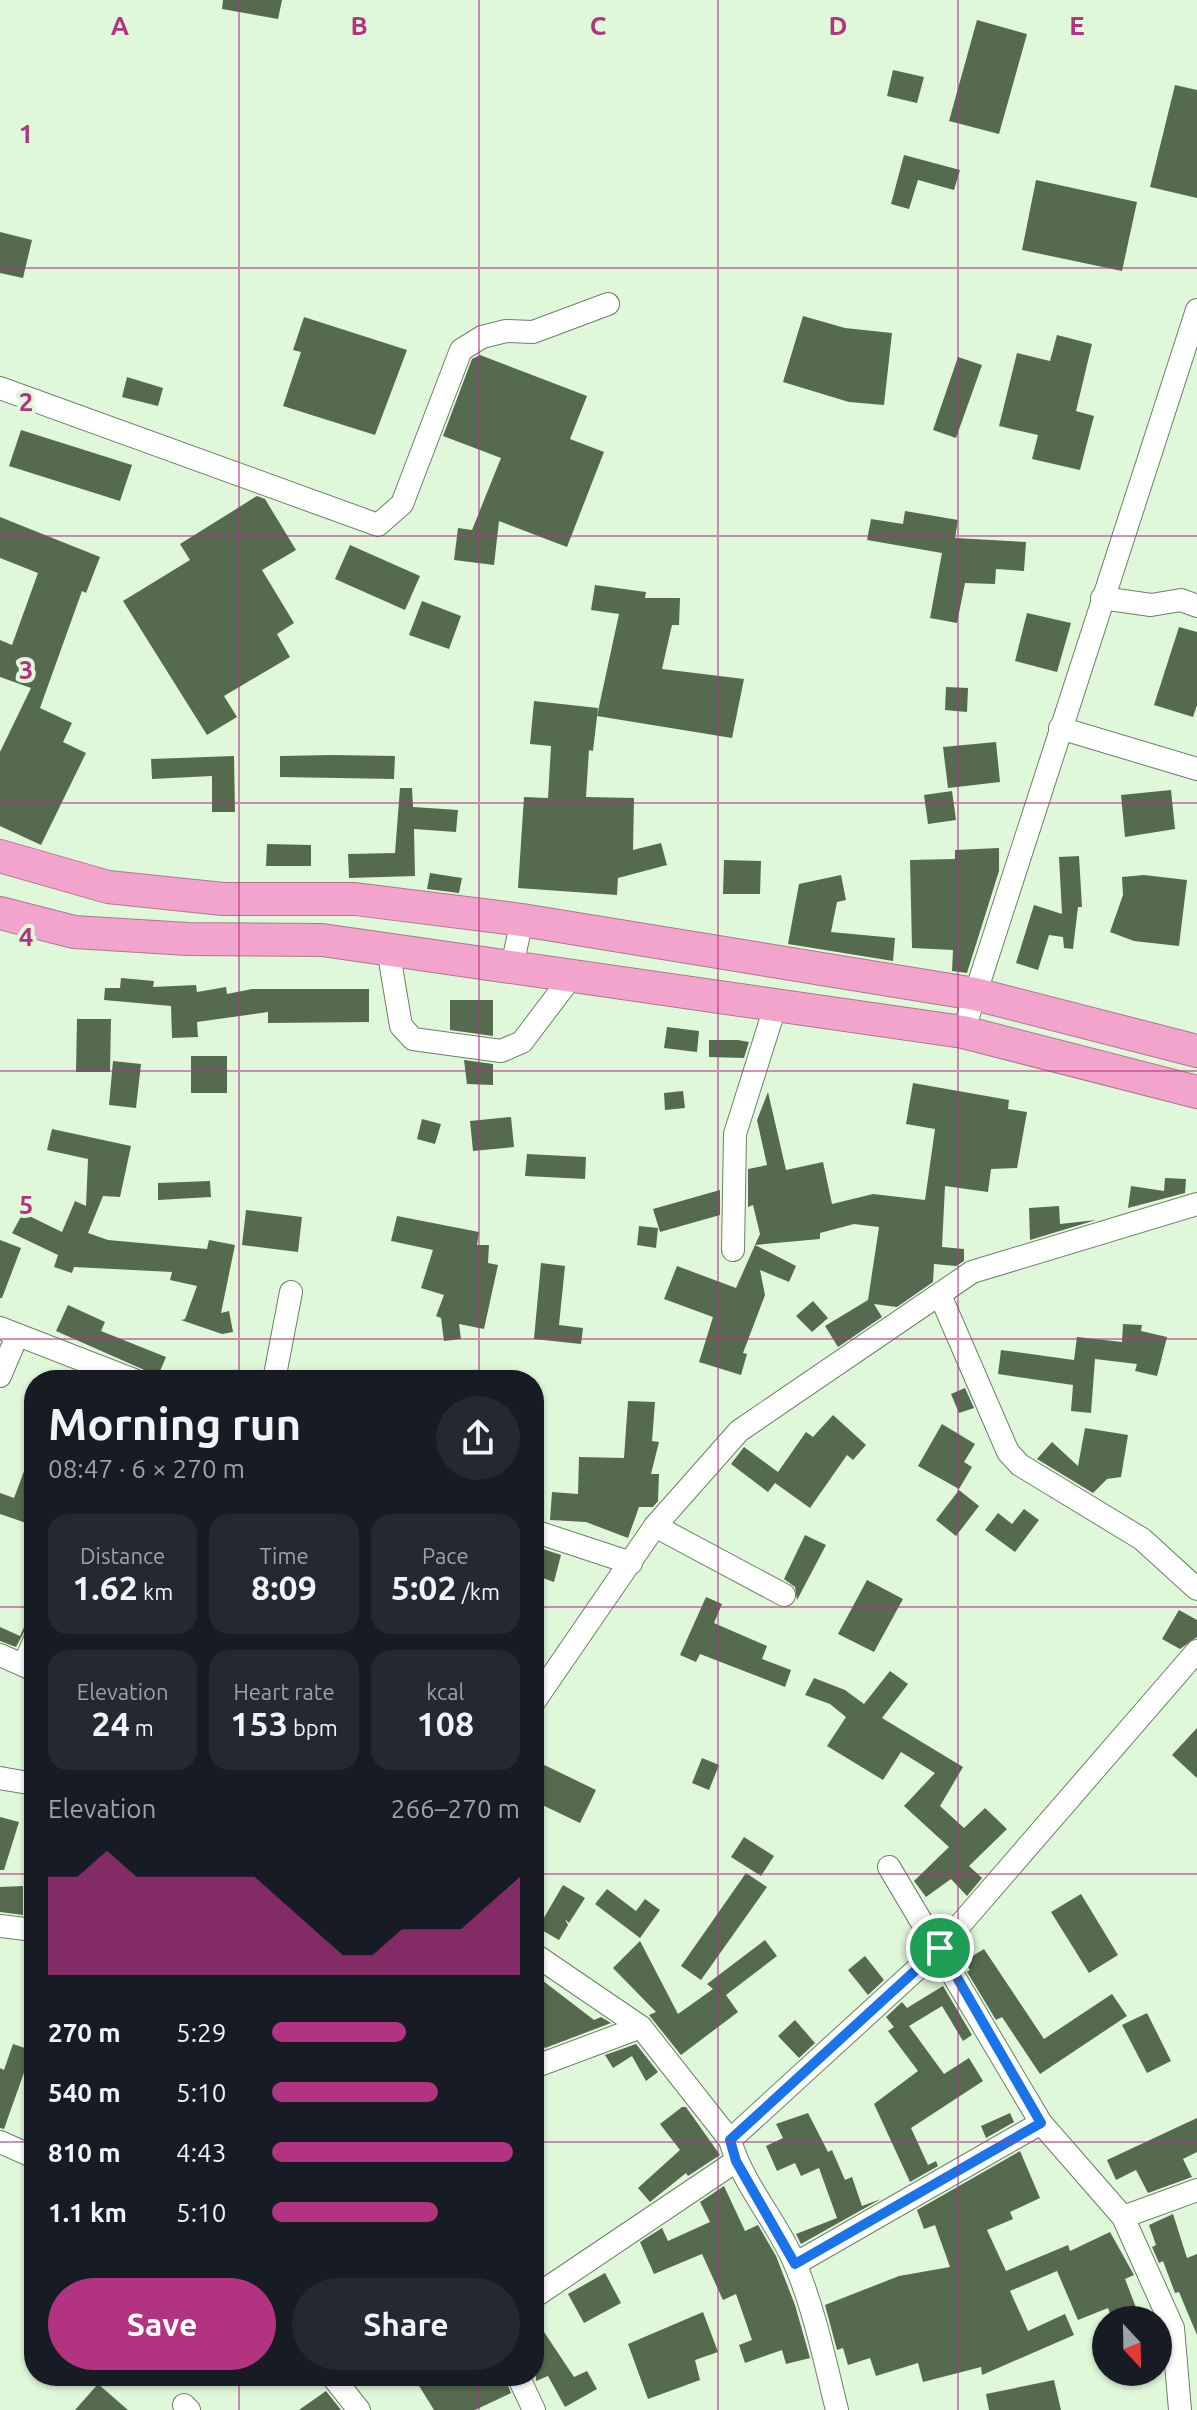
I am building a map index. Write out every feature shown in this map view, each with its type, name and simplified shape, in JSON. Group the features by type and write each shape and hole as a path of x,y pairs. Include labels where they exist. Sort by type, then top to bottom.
{"highway":[{"path":"0,856 108,887 223,899 355,899 522,920 975,994 1197,1051"},
{"path":"0,913 74,932 188,939 322,940 963,1032 1197,1092"}],"street":[{"path":"0,388 378,525 402,504 461,350 482,337 506,331 533,332 608,304"},
{"path":"963,1032 1102,598 1195,321"},
{"path":"1102,598 1151,605 1181,600 1197,606"},
{"path":"1060,728 1197,769"},
{"path":"512,966 522,920"},
{"path":"388,949 401,1026 413,1039 501,1051 522,1042 572,976"},
{"path":"733,1250 735,1134 775,1007"},
{"path":"544,1688 655,1526 739,1431 972,1272 1197,1204"},
{"path":"276,1370 291,1292"},
{"path":"940,1295 1008,1452 1020,1465 1142,1539 1197,1589"},
{"path":"0,1376 9,1332 108,1370"},
{"path":"655,1526 784,1595"},
{"path":"544,1534 631,1563"},
{"path":"544,2290 733,2150 940,1948 1197,1651"},
{"path":"0,1655 24,1666"},
{"path":"0,1778 24,1782"},
{"path":"889,1867 940,1948 1041,2123 1123,2217 1173,2328 1180,2410"},
{"path":"0,1926 24,1929"},
{"path":"544,1961 641,2027 733,2150 795,2264 819,2335 837,2410"},
{"path":"544,2063 641,2027"},
{"path":"795,2264 1041,2123"},
{"path":"0,2142 24,2153"},
{"path":"1123,2217 1197,2190"},
{"path":"340,2386 359,2410"},
{"path":"523,2386 534,2410"}],"building":[{"path":"223,0 282,0 278,19 222,9"},
{"path":"977,20 1027,34 999,134 949,121"},
{"path":"893,70 924,77 917,103 887,96"},
{"path":"1175,85 1197,90 1197,198 1150,187"},
{"path":"904,155 960,170 954,190 918,180 909,209 891,204"},
{"path":"1036,180 1137,202 1122,271 1022,250"},
{"path":"0,232 32,240 23,278 0,273"},
{"path":"803,316 845,328 892,333 884,405 849,402 783,382"},
{"path":"304,317 407,350 375,435 283,406 301,352 293,350"},
{"path":"1057,335 1092,344 1076,411 1094,416 1080,470 1032,459 1038,435 999,426 1017,353 1050,361"},
{"path":"480,355 587,396 570,439 604,452 567,547 499,521 494,565 454,560 458,528 472,530 501,458 443,436 472,359"},
{"path":"958,357 982,365 956,438 933,430"},
{"path":"127,377 163,388 158,406 122,397"},
{"path":"21,430 132,465 120,501 9,466"},
{"path":"257,496 265,499 296,550 262,570 294,623 277,634 290,657 224,696 237,717 207,735 123,601 190,560 180,544"},
{"path":"905,511 958,520 955,538 1026,542 1024,571 996,569 995,584 965,583 957,623 930,618 942,553 867,540 871,519 903,524"},
{"path":"0,517 100,557 86,593 82,591 40,708 72,723 63,742 86,753 41,845 0,826 0,752 31,688 0,677 0,640 12,645 38,573 0,558"},
{"path":"350,545 420,576 405,610 335,579"},
{"path":"595,585 646,592 645,598 680,598 679,625 672,625 662,669 744,679 732,738 597,716 619,614 591,610"},
{"path":"422,601 461,616 449,649 409,635"},
{"path":"1027,613 1071,623 1057,672 1015,661"},
{"path":"1179,627 1197,632 1197,705 1193,717 1154,705"},
{"path":"946,687 968,688 967,712 945,710"},
{"path":"534,701 598,708 593,751 589,750 586,797 634,798 633,850 661,843 667,865 618,878 617,895 518,888 524,797 548,798 551,746 530,744"},
{"path":"996,742 1000,782 948,788 943,747"},
{"path":"234,756 235,812 212,812 212,776 152,779 151,759"},
{"path":"280,756 395,756 394,779 280,777"},
{"path":"400,788 412,788 413,807 458,810 456,832 414,829 415,876 349,878 348,854 395,853"},
{"path":"1171,790 1175,829 1125,837 1121,795"},
{"path":"952,791 956,820 928,824 924,795"},
{"path":"267,844 311,845 311,866 266,866"},
{"path":"999,848 999,871 967,973 952,971 953,950 912,948 910,860 955,859 955,850"},
{"path":"1079,856 1082,907 1078,907 1073,949 1064,948 1063,937 1049,935 1038,970 1016,963 1034,905 1062,914 1059,857"},
{"path":"724,860 761,861 760,894 723,894"},
{"path":"430,873 462,878 459,893 427,889"},
{"path":"841,875 846,900 837,902 831,932 895,938 893,961 788,944 799,884"},
{"path":"1144,875 1187,880 1179,946 1134,941 1110,932 1123,895 1122,877"},
{"path":"121,978 154,981 153,987 196,985 197,992 226,987 227,994 252,989 369,989 369,1022 268,1023 268,1012 197,1022 198,1037 172,1038 171,1006 104,1000 105,988 120,988"},
{"path":"450,1000 493,1000 493,1036 450,1030"},
{"path":"77,1019 111,1019 110,1072 76,1072"},
{"path":"667,1027 699,1031 697,1052 664,1048"},
{"path":"709,1040 749,1042 744,1058 709,1057"},
{"path":"191,1056 227,1056 227,1093 191,1093"},
{"path":"464,1060 493,1064 493,1085 467,1084"},
{"path":"113,1061 141,1064 136,1108 109,1105"},
{"path":"913,1083 1009,1100 1008,1109 1027,1112 1017,1168 991,1169 988,1192 945,1186 942,1247 964,1249 964,1261 956,1266 934,1264 933,1282 897,1307 874,1304 882,1317 838,1347 825,1326 868,1300 879,1227 854,1224 820,1233 820,1239 755,1245 760,1234 753,1205 748,1207 748,1169 767,1165 757,1120 768,1092 786,1170 823,1162 832,1204 873,1194 925,1200 935,1129 906,1124"},
{"path":"683,1091 685,1108 665,1110 664,1093"},
{"path":"511,1117 514,1147 473,1151 470,1121"},
{"path":"422,1119 441,1124 435,1144 417,1139"},
{"path":"52,1129 131,1146 120,1197 103,1196 88,1233 108,1240 207,1249 209,1240 235,1245 221,1313 229,1311 233,1332 222,1334 181,1320 185,1319 197,1286 170,1280 172,1272 74,1267 72,1273 54,1267 58,1255 12,1233 23,1213 62,1232 75,1201 86,1206 88,1159 47,1150"},
{"path":"527,1154 586,1157 585,1179 525,1176"},
{"path":"1165,1178 1186,1179 1185,1193 1128,1208 1131,1186 1164,1191"},
{"path":"210,1181 211,1197 158,1200 158,1183"},
{"path":"720,1190 720,1215 660,1232 653,1209"},
{"path":"1059,1206 1060,1224 1096,1220 1030,1240 1029,1208"},
{"path":"246,1210 302,1217 298,1252 242,1245"},
{"path":"397,1216 479,1232 477,1245 489,1245 488,1263 498,1265 484,1329 459,1324 461,1339 444,1341 441,1318 436,1316 444,1295 421,1288 433,1250 391,1241"},
{"path":"639,1226 658,1228 656,1248 637,1245"},
{"path":"0,1240 21,1248 2,1298 0,1298"},
{"path":"755,1245 796,1266 789,1282 760,1270 765,1295 743,1353 747,1354 741,1375 699,1362 713,1317 664,1299 677,1266 736,1288"},
{"path":"541,1263 565,1266 559,1325 583,1328 581,1344 534,1339"},
{"path":"813,1301 828,1318 812,1332 796,1316"},
{"path":"68,1305 105,1322 101,1331 166,1357 161,1370 144,1370 56,1331"},
{"path":"1123,1324 1142,1325 1141,1331 1167,1337 1157,1376 1135,1371 1137,1364 1095,1359 1091,1413 1071,1411 1073,1385 998,1374 1001,1350 1074,1360 1077,1337 1122,1342"},
{"path":"965,1388 974,1408 959,1413 951,1394"},
{"path":"628,1401 655,1402 652,1441 659,1442 651,1474 659,1474 658,1501 653,1507 639,1507 628,1538 586,1522 550,1520 552,1492 578,1494 579,1457 624,1458"},
{"path":"833,1415 866,1445 853,1460 847,1455 810,1508 775,1483 768,1492 731,1464 744,1447 778,1472 806,1432 813,1437"},
{"path":"942,1424 975,1444 964,1462 972,1467 959,1489 918,1466"},
{"path":"1085,1428 1128,1435 1121,1477 1107,1479 1093,1493 1037,1459 1052,1442 1078,1466"},
{"path":"24,1471 24,1522 0,1514 0,1493 14,1498"},
{"path":"959,1490 979,1506 956,1536 936,1520"},
{"path":"1024,1509 1039,1520 1015,1552 985,1530 998,1513 1012,1524"},
{"path":"805,1535 826,1545 797,1600 795,1587 784,1579"},
{"path":"544,1549 561,1555 554,1582 544,1578"},
{"path":"867,1580 903,1599 874,1652 838,1634"},
{"path":"706,1597 722,1604 714,1623 767,1646 762,1659 791,1670 785,1687 700,1654 696,1662 680,1655"},
{"path":"1179,1610 1197,1620 1197,1637 1180,1649 1162,1639"},
{"path":"0,1627 20,1636 24,1627 16,1647 0,1641"},
{"path":"890,1671 908,1684 882,1718 963,1767 940,1806 964,1828 985,1808 1007,1829 969,1866 982,1878 967,1896 951,1879 926,1897 914,1881 949,1847 904,1806 935,1773 901,1752 883,1780 827,1746 846,1717 830,1704 805,1695 814,1678 845,1690 864,1704"},
{"path":"1197,1728 1197,1778 1172,1755"},
{"path":"702,1758 719,1765 709,1790 692,1783"},
{"path":"544,1765 596,1790 580,1823 544,1806"},
{"path":"0,1817 19,1822 4,1870 0,1870"},
{"path":"744,1837 774,1856 761,1876 731,1857"},
{"path":"746,1873 767,1887 701,1980 681,1966"},
{"path":"563,1885 585,1898 569,1923 565,1919 568,1925 559,1940 544,1931 544,1918"},
{"path":"23,1886 23,1915 0,1912 0,1887"},
{"path":"607,1889 636,1911 645,1899 660,1910 640,1938 595,1904"},
{"path":"1081,1894 1118,1955 1089,1973 1051,1912"},
{"path":"765,1940 777,1956 726,1995 738,2012 681,2055 649,2015 656,2012 613,1968 640,1941 678,2014 713,1989 707,1984"},
{"path":"984,1949 1044,2039 1112,1994 1127,2016 1040,2074 1002,2017 996,2020 967,1972 970,1970 964,1961"},
{"path":"865,1956 884,1980 868,1995 848,1970"},
{"path":"544,1982 594,2020 601,2017 611,2023 545,2048"},
{"path":"943,1986 972,2035 963,2041 942,2006 909,2026 944,2074 969,2058 983,2081 911,2128 928,2165 936,2161 938,2166 910,2182 874,2104 918,2071 888,2031 894,2027 886,2017 902,2002 907,2008"},
{"path":"1147,2013 1171,2061 1147,2073 1122,2025"},
{"path":"795,2020 815,2043 799,2058 778,2036"},
{"path":"13,2044 24,2048 24,2073 4,2129 0,2128 0,2068 4,2070"},
{"path":"636,2044 658,2072 646,2081 632,2056 613,2068 605,2055"},
{"path":"686,2107 720,2155 688,2176 686,2173 650,2202 638,2188 680,2150 660,2124"},
{"path":"808,2113 828,2152 832,2150 845,2180 852,2177 862,2206 881,2199 801,2244 796,2234 837,2218 819,2168 801,2176 795,2163 777,2171 766,2146 783,2138 776,2124"},
{"path":"1010,2113 1014,2122 986,2138 981,2126"},
{"path":"1197,2118 1197,2152 1183,2159 1192,2177 1148,2193 1136,2170 1116,2180 1107,2160"},
{"path":"1020,2151 1040,2198 1010,2212 1013,2219 987,2230 1006,2271 1068,2245 1070,2251 1110,2232 1134,2275 1125,2279 1135,2306 1092,2306 1092,2314 1078,2320 1057,2271 1010,2291 1028,2331 1065,2314 1074,2335 982,2375 981,2367 923,2382 918,2363 876,2376 870,2358 848,2365 843,2348 837,2350 825,2305 899,2276 950,2267 935,2225 924,2229 917,2210"},
{"path":"724,2186 745,2231 758,2225 776,2256 795,2305 810,2358 786,2364 782,2350 745,2363 739,2345 752,2340 736,2294 723,2300 702,2254 654,2274 640,2242 662,2228 668,2241 710,2222 700,2202"},
{"path":"1173,2214 1187,2258 1197,2254 1197,2335 1179,2292 1175,2293 1163,2261 1159,2263 1152,2247 1156,2245 1149,2225"},
{"path":"605,2273 621,2303 584,2323 568,2294"},
{"path":"703,2312 718,2352 695,2360 700,2380 648,2399 628,2344"},
{"path":"544,2332 574,2377 587,2371 597,2389 565,2407 548,2376 544,2378"},
{"path":"1054,2380 1061,2410 989,2410 986,2394"},
{"path":"96,2386 100,2386 128,2410 75,2410"},
{"path":"419,2386 508,2386 511,2393 475,2410 434,2410"},
{"path":"326,2391 341,2410 299,2410"}],"route":[{"path":"940,1948 1041,2123 795,2264 736,2161 730,2140 940,1948"}]}
